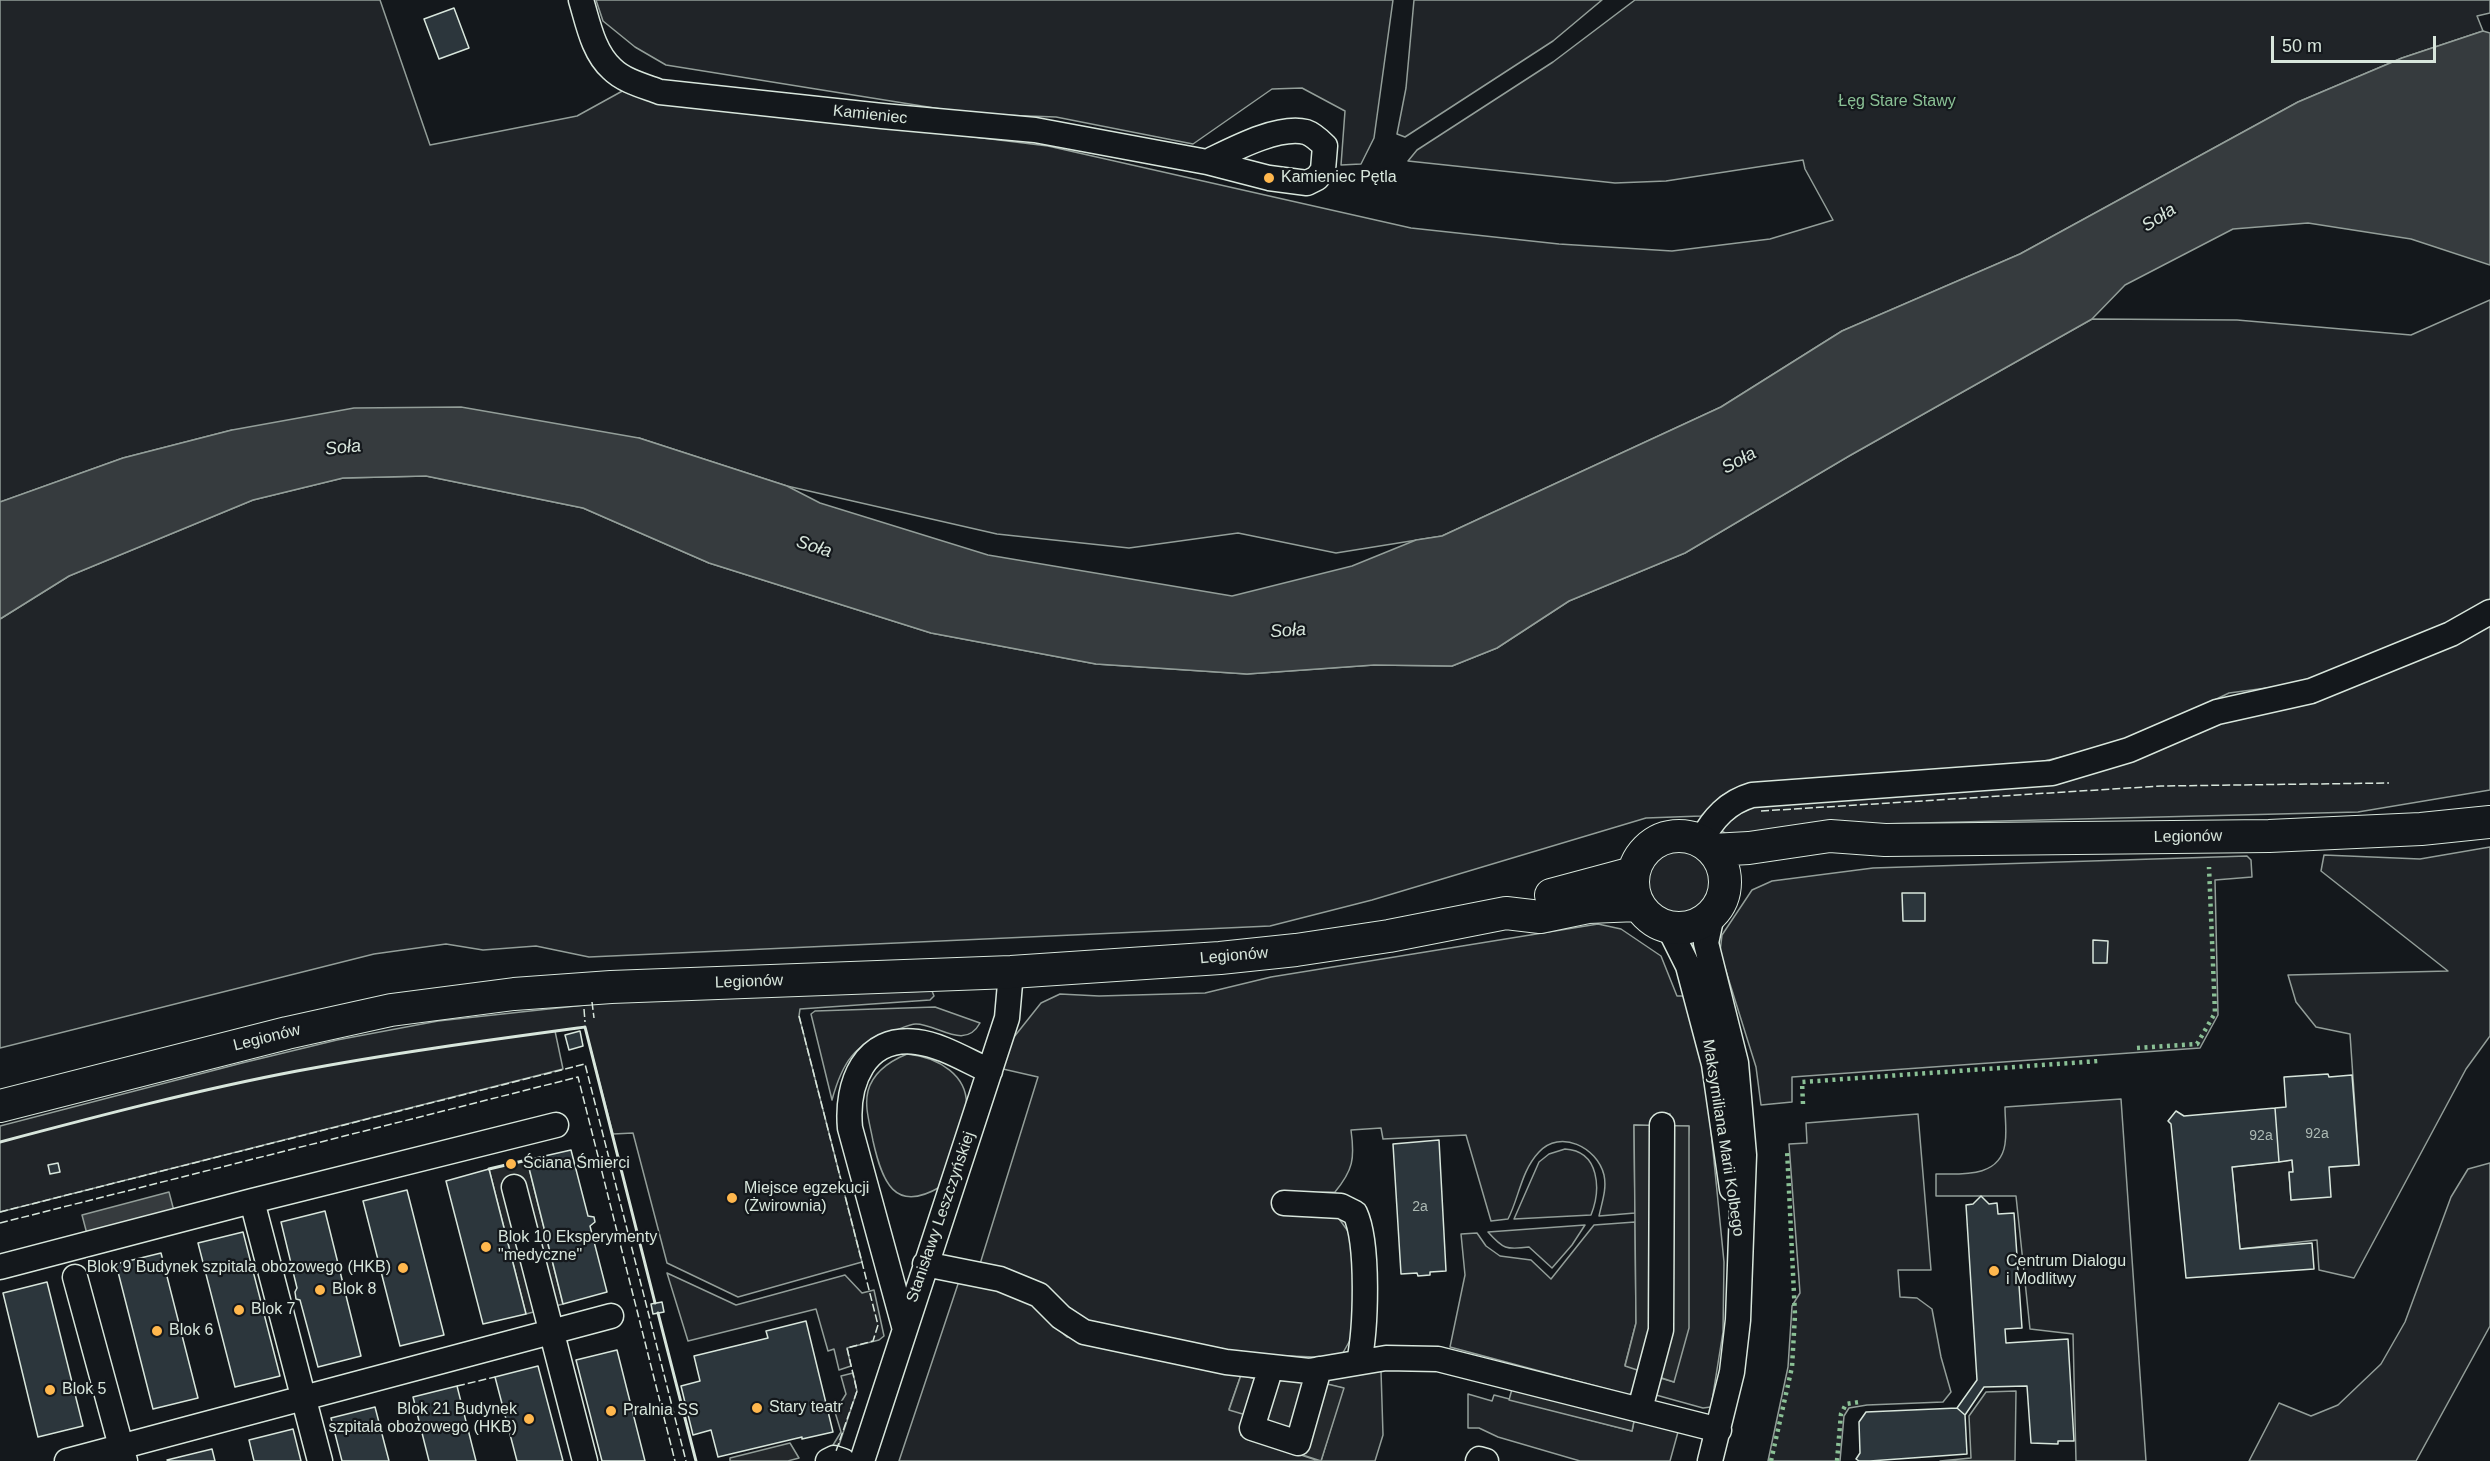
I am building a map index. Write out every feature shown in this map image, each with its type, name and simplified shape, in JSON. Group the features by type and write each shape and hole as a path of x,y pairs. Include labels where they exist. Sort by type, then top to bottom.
{"main road":[{"name":"Legionów","path":"1707,845 1749,849 1830,836 1884,840 2270,836 2421,829 2490,822"},
{"path":"1680,836 1707,845 1721,862 1725,876 1718,903 1699,924 1685,928 1670,928 1646,915 1634,895 1633,873 1637,860 1646,848 1658,840 1680,836"},
{"name":"Legionów","path":"1718,903 1755,867 1884,840"},
{"name":"Legionów","path":"1506,914 1530,900 1633,873"},
{"name":"Legionów","path":"0,1106 287,1033 391,1010 514,994 611,987 1011,972 1220,958 1296,950 1389,936 1506,914 1540,917 1588,907 1638,905"}],"street":[{"name":"Kamieniec","path":"581,0 593,40 612,69 635,83 660,92 1035,130 1207,162"},
{"path":"1707,845 1708,826 1722,810 1752,795 2052,772 2129,750 2217,711 2311,691 2451,634 2490,612"},
{"name":"Maksymiliana Marii Kolbego","path":"1710,1461 1732,1372 1738,1320 1744,1155 1736,1063 1706,943 1718,903"},
{"name":"Maksymiliana Marii Kolbego","path":"1670,928 1688,966 1714,1064 1740,1247"},
{"name":"Stanisławy Leszczyńskiej","path":"862,1461 904,1326 1007,1017 1011,972"},
{"path":"904,1326 850,1128 848,1109 855,1078 871,1055 881,1047 902,1042 931,1045 990,1071"},
{"path":"0,1267 556,1125"},
{"path":"1640,1409 1661,1330 1662,1125"},
{"path":"514,1187 585,1461"},
{"path":"252,1201 320,1461"},
{"path":"1284,1203 1341,1206 1356,1213 1361,1224 1363,1242 1364,1336 1359,1362"},
{"path":"925,1264 1000,1279 1039,1294 1061,1317 1084,1332 1226,1362 1309,1371 1396,1357 1438,1359 1719,1430"},
{"path":"75,1277 123,1454"},
{"path":"67,1461 123,1454 303,1398 611,1316"},
{"path":"1271,1367 1252,1428 1298,1443 1319,1369"},
{"path":"828,1461 834,1458 843,1461"},
{"path":"1478,1461 1479,1459 1486,1461"}],"green space":[{"name":"Łęg Stare Stawy","path":"0,0 380,0 430,145 577,116 626,89 679,101 1048,146 1411,228 1559,244 1672,251 1770,239 1833,220 1805,169 1803,160 1666,181 1615,183 1408,161 1417,150 1553,62 1635,0 2490,0 2490,13 2477,16 2483,31 2402,58 2298,102 2020,254 1842,331 1721,407 1442,536 1336,553 1238,533 1129,548 997,534 787,486 639,438 232,430 123,458 0,502"},
{"path":"596,0 1393,0 1374,138 1361,164 1341,165 1345,111 1302,88 1272,89 1193,144 1056,117 972,114 666,65 635,47 603,21"},
{"path":"1414,0 1602,0 1553,41 1405,137 1397,134 1406,88"},
{"path":"2490,300 2490,790 2358,812 1801,826 1739,837 1717,828 1749,801 2062,777 2289,685 2229,693 2129,741 2019,767 1723,795 1701,816 1646,818 1372,900 1270,926 589,957 536,946 483,950 446,944 374,954 0,1048 0,619 69,576 253,500 343,478 426,476 583,508 709,563 931,633 1096,664 1247,674 1374,665 1452,666 1497,648 1569,601 1685,553 1849,456 2092,319 2237,320 2411,335"},
{"path":"2490,847 2490,1036 2466,1069 2354,1278 2319,1270 2317,1240 2240,1249 2232,1167 2292,1160 2293,1172 2289,1173 2291,1200 2329,1167 2359,1165 2350,1034 2316,1027 2296,1002 2288,975 2448,971 2321,871 2324,855 2420,859"},
{"path":"1679,849 1697,855 1705,863 1711,881 1705,899 1697,907 1679,913 1661,907 1653,899 1647,881 1653,863 1661,855"},
{"path":"2247,856 2251,860 2252,877 2215,880 2218,1015 2200,1048 1792,1077 1792,1102 1761,1105 1756,1067 1720,952 1722,935 1752,890 1772,881 1873,868"},
{"path":"1598,924 1621,929 1661,956 1677,996 1686,996 1705,1070 1724,1262 1723,1332 1711,1407 1703,1408 1656,1395 1657,1377 1674,1382 1689,1126 1671,1126 1670,1114 1654,1115 1653,1126 1634,1125 1635,1213 1599,1216 1605,1190 1604,1175 1594,1156 1577,1144 1557,1142 1539,1152 1524,1176 1508,1219 1491,1221 1466,1135 1383,1139 1381,1128 1351,1130 1353,1149 1351,1164 1346,1177 1335,1192 1281,1194 1337,1216 1350,1234 1357,1328 1340,1358 1239,1354 1093,1324 1046,1291 980,1264 1038,1077 1003,1069 1010,1042 1041,1003 1060,994 1099,996 1205,993 1271,977"},
{"path":"932,991 934,996 930,1000 800,1009 799,1016 862,1262 738,1297 667,1263 633,1133 613,1134 585,1027 555,1031 563,1069 0,1212 0,1126 337,1040 438,1021 659,997"},
{"path":"935,1007 980,1023 974,1031 967,1035 959,1036 924,1025 913,1024 880,1036 859,1048 845,1065 832,1100 811,1014 815,1011"},
{"path":"907,1054 930,1059 950,1070 963,1087 966,1098 966,1111 961,1129 940,1187 911,1197 901,1195 886,1180 877,1156 867,1103 870,1084 878,1073 894,1060"},
{"path":"2121,1099 2146,1461 2076,1461 2073,1334 2030,1329 2016,1196 1936,1196 1936,1174 1978,1172 1996,1163 2002,1155 2005,1144 2005,1107"},
{"path":"1918,1114 1931,1270 1898,1270 1900,1297 1917,1298 1932,1309 1941,1357 1951,1392 1943,1402 1867,1405 1849,1408 1844,1416 1840,1461 1768,1461 1788,1367 1792,1306 1800,1293 1789,1144 1807,1143 1806,1123"},
{"path":"1565,1149 1577,1151 1585,1157 1595,1173 1596,1194 1591,1215 1514,1219 1539,1162 1549,1154"},
{"path":"2490,1163 2490,1326 2416,1461 2249,1461 2279,1403 2311,1416 2338,1405 2381,1364 2405,1322 2451,1197 2468,1169"},
{"path":"1635,1222 1636,1323 1625,1365 1642,1371 1637,1388 1629,1395 1450,1347 1465,1275 1461,1234 1477,1233 1486,1246 1500,1256 1531,1260 1551,1279 1594,1225"},
{"path":"1585,1225 1572,1245 1552,1268 1529,1247 1506,1247 1488,1232"},
{"path":"667,1273 736,1305 845,1275 862,1293 874,1290 884,1336 879,1340 847,1348 851,1366 839,1370 834,1349 828,1351 816,1309 688,1341"},
{"path":"959,1281 1003,1291 1035,1303 1067,1337 1242,1372 1229,1409 1247,1415 1241,1435 1319,1461 899,1461"},
{"path":"1381,1371 1383,1435 1375,1461 1321,1461 1343,1388 1325,1384 1328,1376"},
{"path":"853,1373 857,1391 838,1448 830,1450 841,1432 835,1412 846,1394 841,1376"},
{"path":"1468,1394 1492,1401 1494,1395 1632,1431 1634,1421 1678,1432 1670,1461 1580,1461 1498,1437 1479,1428 1468,1428"}],"shaded area":[{"path":"1634,1125 1689,1126 1689,1328 1674,1382 1625,1366 1636,1323"},
{"path":"527,1160 563,1304 526,1314 489,1169"},
{"path":"1277,1372 1344,1388 1321,1461 1241,1435 1246,1415 1229,1410 1241,1375 1274,1384"},
{"path":"1512,1389 1634,1421 1632,1431 1509,1400"},
{"path":"2016,1391 2015,1461 1940,1461 1971,1458 1969,1416 1986,1392"},
{"path":"790,1443 799,1458 788,1461 730,1461 730,1458"}],"water":[{"name":"Soła","path":"2483,31 2490,33 2490,265 2411,239 2308,223 2233,229 2125,285 2092,319 1849,456 1685,553 1569,601 1497,648 1452,666 1374,665 1247,674 1096,664 931,633 709,563 583,508 426,476 343,478 253,500 69,576 0,619 0,502 123,458 232,430 354,408 461,407 639,438 787,486 820,503 988,555 1232,596 1352,566 1416,540 1442,536 1721,407 1842,331 2020,254 2298,102 2402,58"},
{"path":"169,1192 174,1211 87,1234 82,1215"}],"building":[{"path":"454,8 469,48 439,59 424,19"},
{"path":"1902,893 1925,893 1925,921 1903,921"},
{"path":"2093,940 2108,941 2107,963 2093,963"},
{"path":"580,1031 583,1046 569,1050 565,1035"},
{"path":"2328,1074 2329,1077 2352,1075 2359,1165 2329,1167 2331,1197 2291,1200 2289,1172 2293,1172 2292,1160 2279,1162 2275,1108 2286,1107 2284,1077"},
{"path":"2275,1108 2279,1162 2232,1167 2240,1249 2312,1243 2314,1269 2186,1278 2171,1124 2168,1121 2176,1111 2184,1116"},
{"path":"1439,1140 1446,1271 1430,1272 1430,1275 1418,1276 1417,1273 1401,1274 1393,1144"},
{"path":"571,1150 588,1216 594,1217 595,1222 590,1226 607,1292 563,1304 527,1160"},
{"path":"58,1163 60,1172 50,1174 48,1165"},
{"name":"Blok 10 Eksperymenty \"medyczne\"","path":"489,1169 526,1314 483,1324 446,1181"},
{"name":"Blok 9 Budynek szpitala obozowego (HKB)","path":"407,1190 444,1335 400,1346 363,1201"},
{"name":"Centrum Dialogu i Modlitwy","path":"1981,1196 1989,1204 1997,1203 1998,1214 2014,1213 2022,1328 2005,1329 2006,1343 2068,1339 2074,1441 2058,1441 2058,1444 2031,1443 2027,1386 1984,1387 1965,1415 1957,1408 1977,1380 1966,1205 1973,1204"},
{"name":"Blok 8","path":"325,1211 361,1356 318,1367 300,1300 296,1299 297,1288 281,1222"},
{"name":"Blok 7","path":"243,1232 280,1376 235,1387 198,1243"},
{"name":"Blok 6","path":"161,1253 198,1398 153,1409 116,1264"},
{"name":"Blok 5","path":"47,1282 83,1426 38,1437 3,1293"},
{"path":"662,1302 664,1312 653,1314 651,1304"},
{"name":"Stary teatr","path":"806,1321 833,1432 718,1457 711,1430 693,1435 681,1386 700,1381 694,1356 768,1338 766,1331"},
{"name":"Pralnia SS","path":"617,1350 645,1461 602,1461 576,1360"},
{"name":"Blok 21 Budynek szpitala obozowego (HKB)","path":"538,1366 563,1461 517,1461 495,1377"},
{"path":"457,1386 476,1461 429,1461 413,1397"},
{"path":"375,1407 389,1461 342,1461 331,1418"},
{"path":"1957,1408 1965,1415 1967,1454 1870,1461 1856,1459 1860,1453 1859,1422 1866,1412"},
{"path":"293,1429 301,1461 254,1461 249,1440"},
{"path":"212,1449 215,1461 167,1460"}],"hedge":[{"path":"2137,1048 2197,1044 2215,1013 2209,867"},
{"path":"1803,1104 1802,1082 2099,1061"},
{"path":"1771,1461 1792,1367 1795,1315 1787,1149"},
{"path":"1837,1461 1841,1414 1846,1404 1859,1402"}],"fence":[{"path":"1761,811 2161,786 2389,783"},
{"path":"592,1002 594,1018"},
{"path":"584,1009 585,1022"},
{"path":"799,1016 878,1325 873,1341 847,1348 857,1391 836,1451"},
{"path":"0,1212 585,1064 686,1461"},
{"path":"0,1223 578,1077 675,1461"},
{"path":"457,1386 495,1377"}],"wall":[{"path":"0,1142 260,1078 405,1053 585,1027 655,1303"},
{"path":"489,1169 527,1160"},
{"path":"658,1313 696,1461"}],"place":[{"name":"Kamieniec Pętla","path":"1269,178"},
{"name":"Ściana Śmierci","path":"511,1164"},
{"name":"Miejsce egzekucji (Żwirownia)","path":"732,1198"},
{"name":"Blok 10 Eksperymenty \"medyczne\"","path":"486,1247"},
{"name":"Blok 9 Budynek szpitala obozowego (HKB)","path":"403,1268"},
{"name":"Centrum Dialogu i Modlitwy","path":"1994,1271"},
{"name":"Blok 8","path":"320,1290"},
{"name":"Blok 7","path":"239,1310"},
{"name":"Blok 6","path":"157,1331"},
{"name":"Blok 5","path":"50,1390"},
{"name":"Stary teatr","path":"757,1408"},
{"name":"Pralnia SS","path":"611,1411"},
{"name":"Blok 21 Budynek szpitala obozowego (HKB)","path":"529,1419"}]}
